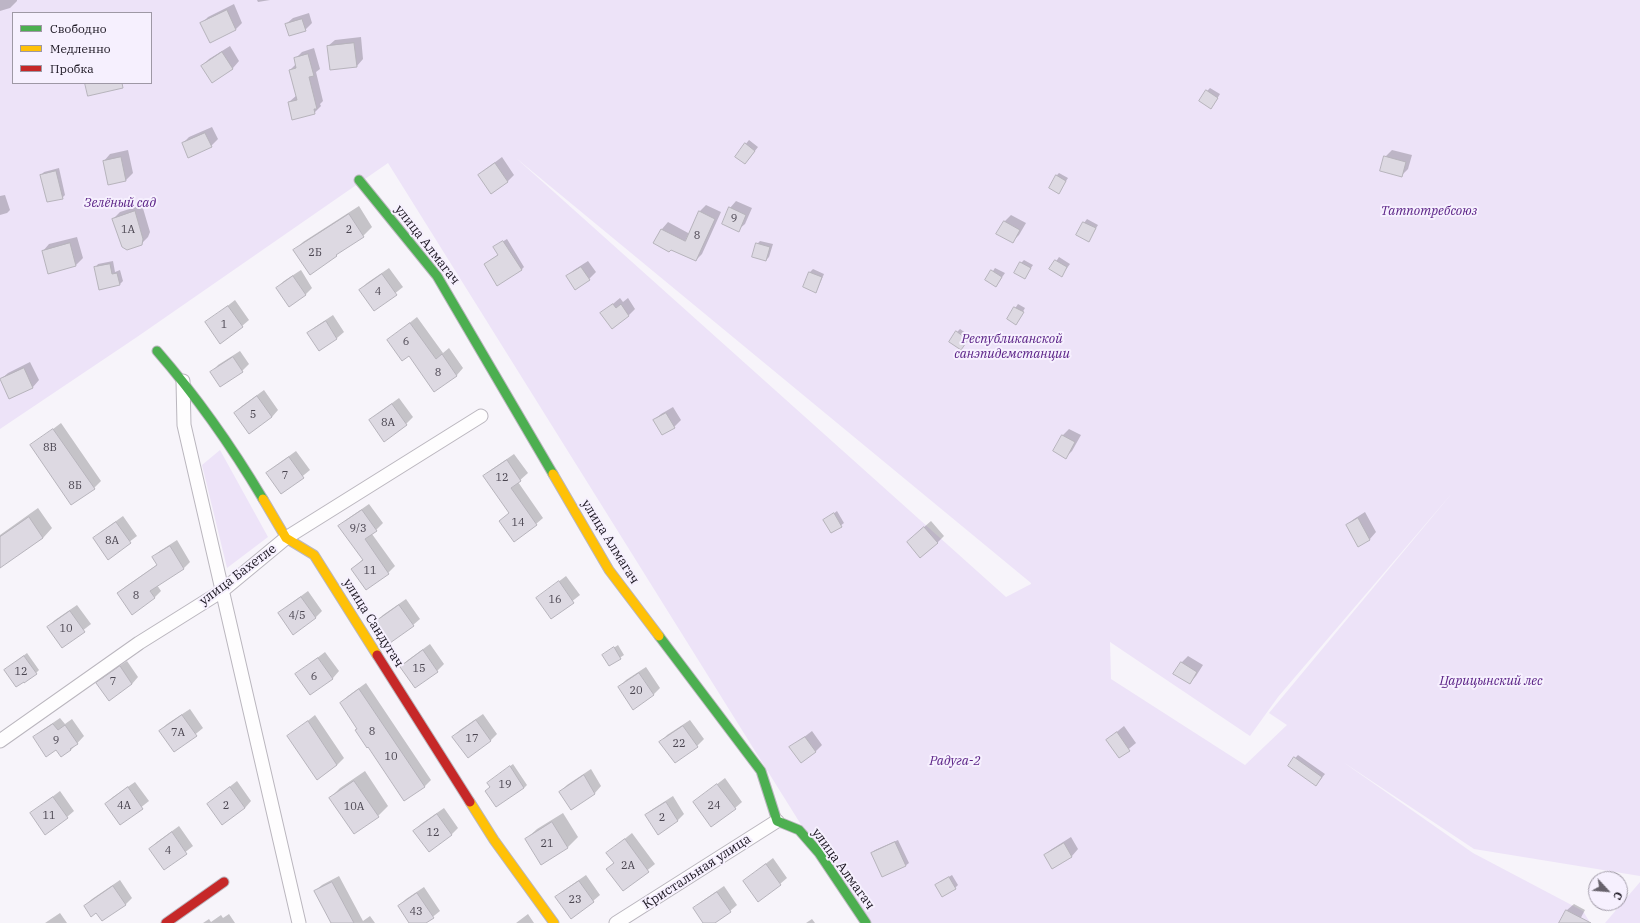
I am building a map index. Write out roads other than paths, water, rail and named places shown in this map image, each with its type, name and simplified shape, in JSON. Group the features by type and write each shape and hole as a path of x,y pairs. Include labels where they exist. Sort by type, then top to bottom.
{"street":[{"name":"улица Алмагач","path":"359,180 408,242 438,276 609,570 761,771 777,821 799,830 819,853 866,923"},
{"name":"улица Сандугач","path":"156,351 183,381 239,459 286,538 314,555 494,840 554,923"},
{"path":"183,381 184,425 299,923"},
{"name":"улица Бахетле","path":"0,741 139,643 222,591 286,538 481,416"},
{"name":"Кристальная улица","path":"616,923 777,821"},
{"path":"166,923 224,882"}],"park label":[{"name":"Зелёный сад","path":"120,203"},
{"name":"Татпотребсоюз","path":"1429,211"},
{"name":"Республиканской санэпидемстанции","path":"1012,346"},
{"name":"Царицынский лес","path":"1491,681"},
{"name":"Радуга-2","path":"955,761"}]}
